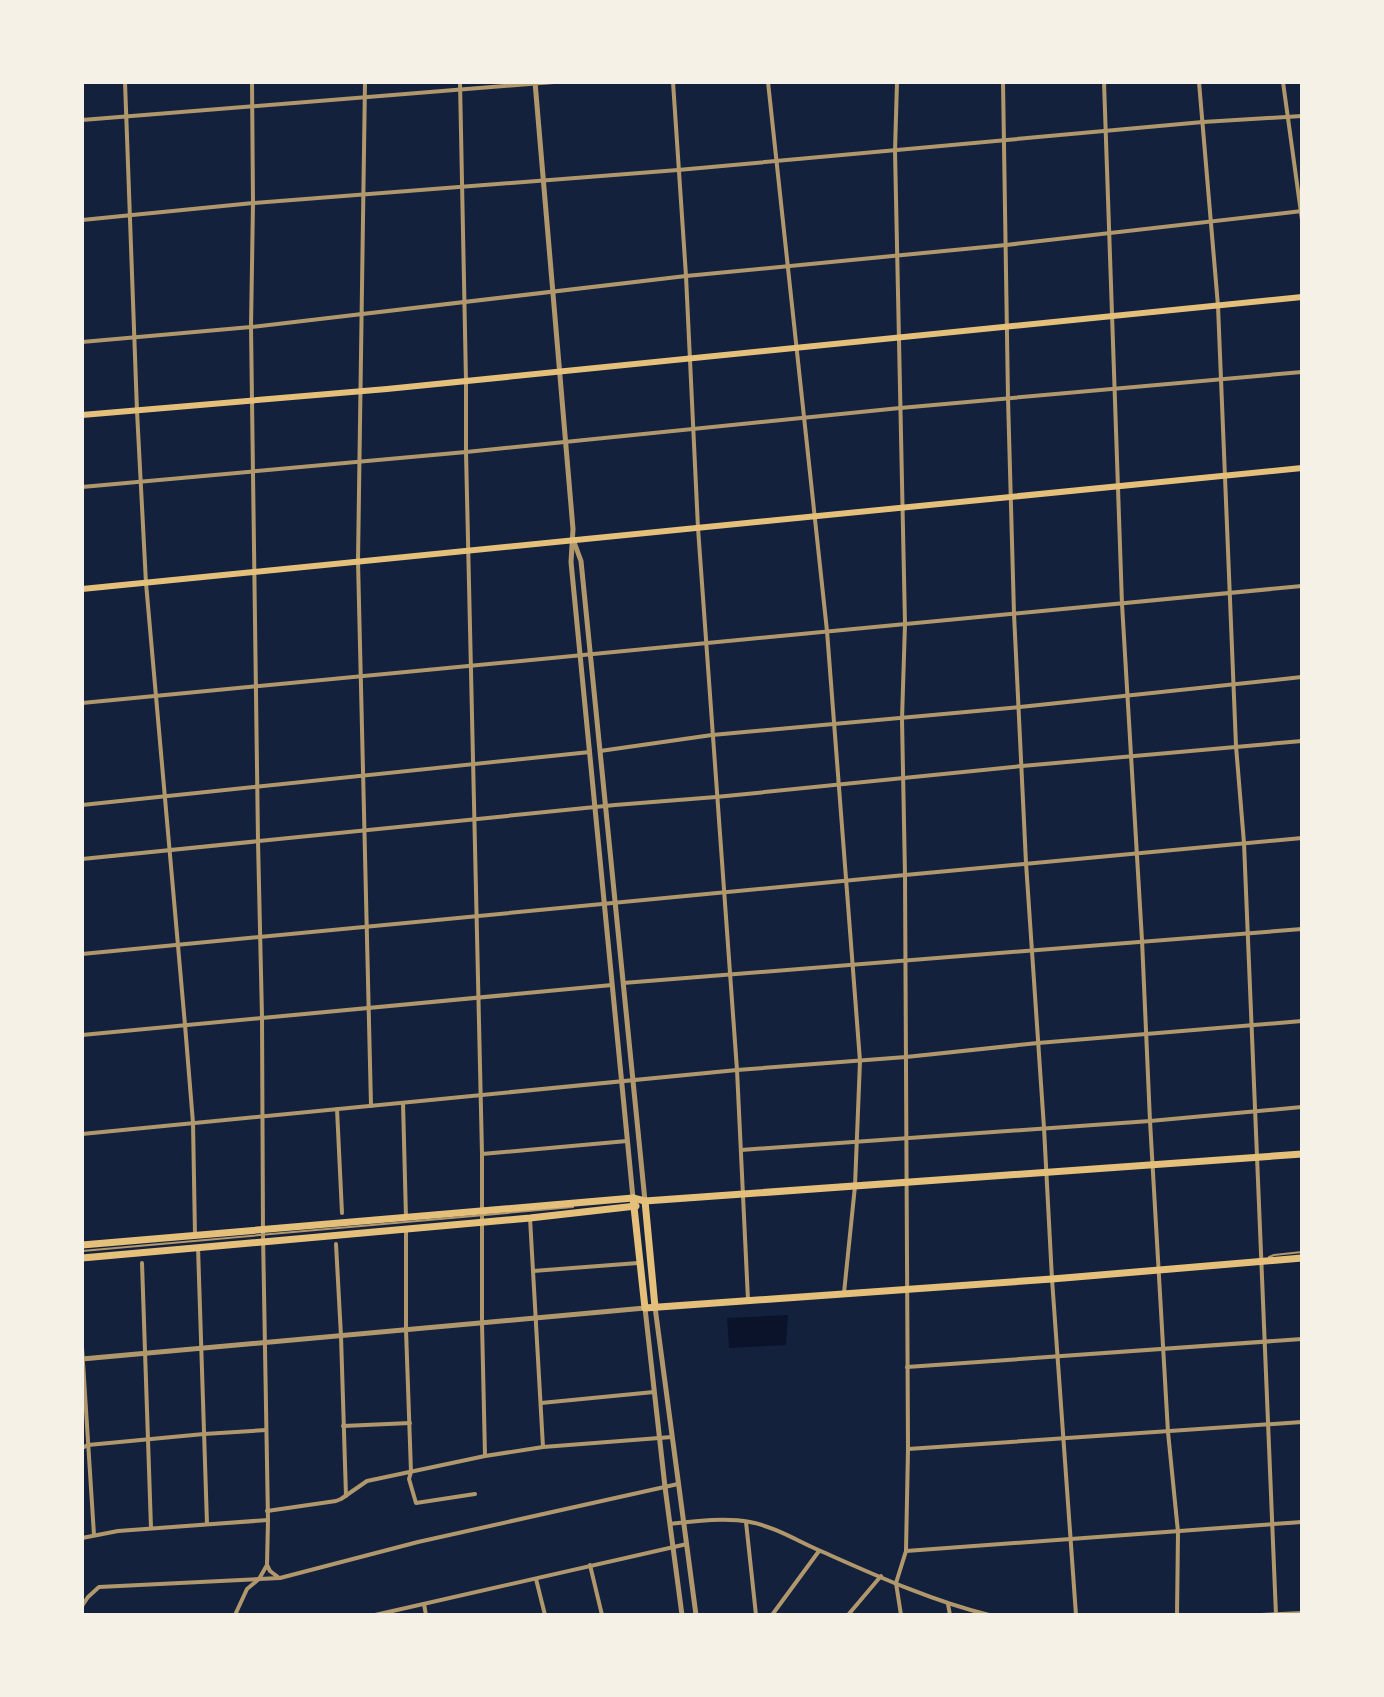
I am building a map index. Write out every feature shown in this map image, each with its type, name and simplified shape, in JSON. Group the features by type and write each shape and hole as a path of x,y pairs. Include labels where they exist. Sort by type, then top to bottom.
{"main road":[{"path":"82,415 466,381 1302,297"},
{"path":"82,589 1302,468"},
{"path":"82,1252 195,1235 263,1236 406,1229 633,1198 645,1201 1302,1154"},
{"path":"633,1198 645,1308 1052,1279 1302,1255"},
{"path":"82,1252 198,1247 406,1218 530,1218 634,1207 645,1201"},
{"path":"645,1201 655,1307"}],"street":[{"path":"125,82 146,583 193,1123 195,1235"},
{"path":"252,82 251,327 267,1565 280,1578"},
{"path":"365,82 358,561 371,1106"},
{"path":"460,82 482,1154 485,1456"},
{"path":"82,120 554,82"},
{"path":"673,82 698,528 737,1070 748,1300"},
{"path":"768,82 827,631 860,1061 855,1186 844,1293"},
{"path":"897,82 895,151 905,624 902,778 908,1449 906,1551 896,1583 901,1615"},
{"path":"1003,82 1014,614 1026,863 1076,1615"},
{"path":"1104,82 1122,604 1168,1432 1178,1532 1177,1615"},
{"path":"1199,82 1218,306 1276,1615"},
{"path":"1283,82 1302,220"},
{"path":"535,83 566,442 573,540 571,562 633,1198"},
{"path":"82,220 1203,122 1302,116"},
{"path":"82,342 251,327 686,276 1006,245 1301,211"},
{"path":"82,487 1302,372"},
{"path":"573,540 581,561 645,1201"},
{"path":"82,703 1302,586"},
{"path":"600,751 712,735 902,719 1302,677"},
{"path":"82,859 607,805 1302,741"},
{"path":"82,805 590,752"},
{"path":"82,954 1302,838"},
{"path":"623,983 1302,929"},
{"path":"82,1035 612,985"},
{"path":"82,1134 737,1070 1302,1021"},
{"path":"403,1103 406,1218"},
{"path":"741,1150 1302,1107"},
{"path":"337,1109 342,1213"},
{"path":"482,1154 627,1141"},
{"path":"530,1218 543,1447"},
{"path":"406,1229 409,1479 418,1503 475,1494"},
{"path":"336,1244 346,1496"},
{"path":"198,1247 207,1524"},
{"path":"142,1263 151,1528"},
{"path":"533,1271 640,1263"},
{"path":"655,1307 696,1615"},
{"path":"82,1359 645,1308 682,1615"},
{"path":"907,1367 1302,1339"},
{"path":"82,1347 94,1535"},
{"path":"540,1403 654,1392"},
{"path":"908,1449 1302,1422"},
{"path":"343,1426 410,1423"},
{"path":"82,1448 88,1445 266,1430"},
{"path":"267,1511 336,1501 367,1481 485,1456 543,1447 672,1437"},
{"path":"82,1606 99,1587 280,1578 418,1542 678,1484"},
{"path":"82,1538 151,1528 268,1520"},
{"path":"670,1524 746,1521 783,1533 948,1604 989,1615"},
{"path":"746,1521 756,1615"},
{"path":"906,1551 1302,1522"},
{"path":"375,1615 687,1544"},
{"path":"772,1615 819,1551"},
{"path":"235,1615 247,1589 259,1579 267,1565"},
{"path":"590,1565 602,1615"},
{"path":"848,1615 881,1576"},
{"path":"536,1578 545,1615"},
{"path":"424,1604 426,1615"},
{"path":"948,1604 950,1615"},
{"path":"1261,1615 1302,1613"}],"lane":[{"path":"82,1252 634,1207"}],"water":[{"path":"788,1315 786,1345 729,1348 727,1318"}]}
